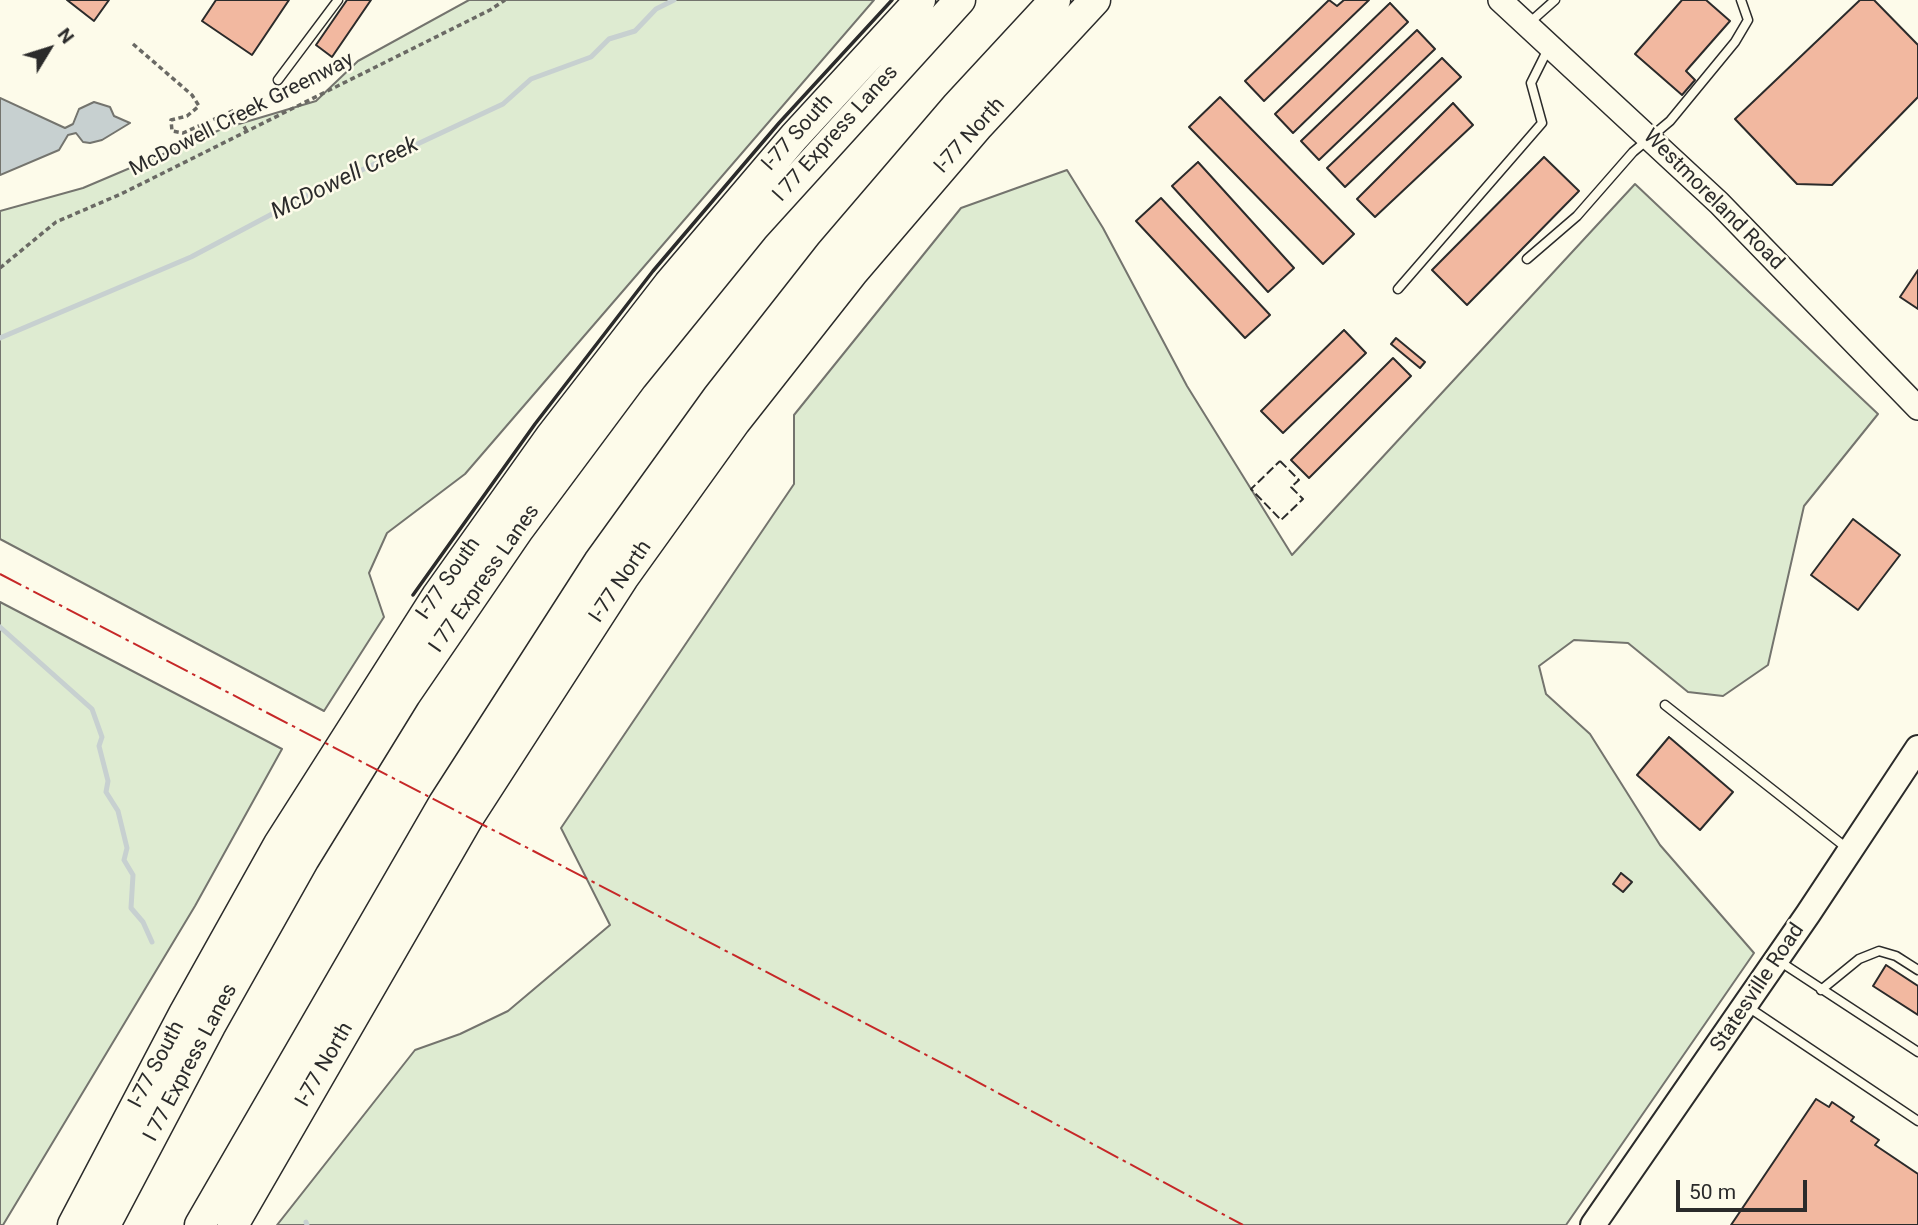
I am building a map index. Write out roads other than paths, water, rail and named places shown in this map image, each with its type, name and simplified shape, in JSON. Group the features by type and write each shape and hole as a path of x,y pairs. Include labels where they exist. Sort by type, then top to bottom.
{"highway":[{"name":"I-77 South","path":"73,1225 185,1012 279,844 437,596 551,436 669,284 794,137 920,0"},
{"name":"I 77 Express Lanes","path":"105,1225 210,1026 304,859 405,695 489,571 582,442 726,260 815,156 960,0"},
{"path":"200,1225 451,792 545,641 623,528 718,397 831,253 957,107 1055,0"},
{"name":"I-77 North","path":"233,1225 518,737 678,500 793,346 862,261 978,126 1095,0"}],"main road":[{"name":"Statesville Road","path":"1594,1225 1777,960 1918,748"}],"street":[{"name":"Westmoreland Road","path":"1500,0 1650,136 1917,403"}],"lane":[{"path":"278,80 338,0"},
{"path":"1528,24 1555,0"},
{"path":"1527,259 1577,216 1633,152 1670,121 1735,42 1748,20 1741,0"},
{"path":"1398,289 1542,123 1531,83 1550,44"},
{"path":"1665,705 1850,850"},
{"path":"1821,990 1858,959 1879,951 1896,956 1918,970"},
{"path":"1777,960 1918,1052"},
{"path":"1745,1006 1918,1121"}],"waterway":[{"name":"McDowell Creek","path":"0,338 191,257 306,196 503,104 531,79 591,57 609,39 635,31 656,9 674,0"},
{"path":"0,627 92,709 102,737 99,746 108,781 106,792 118,811 127,848 124,860 133,875 131,908 143,922 152,942"}]}
